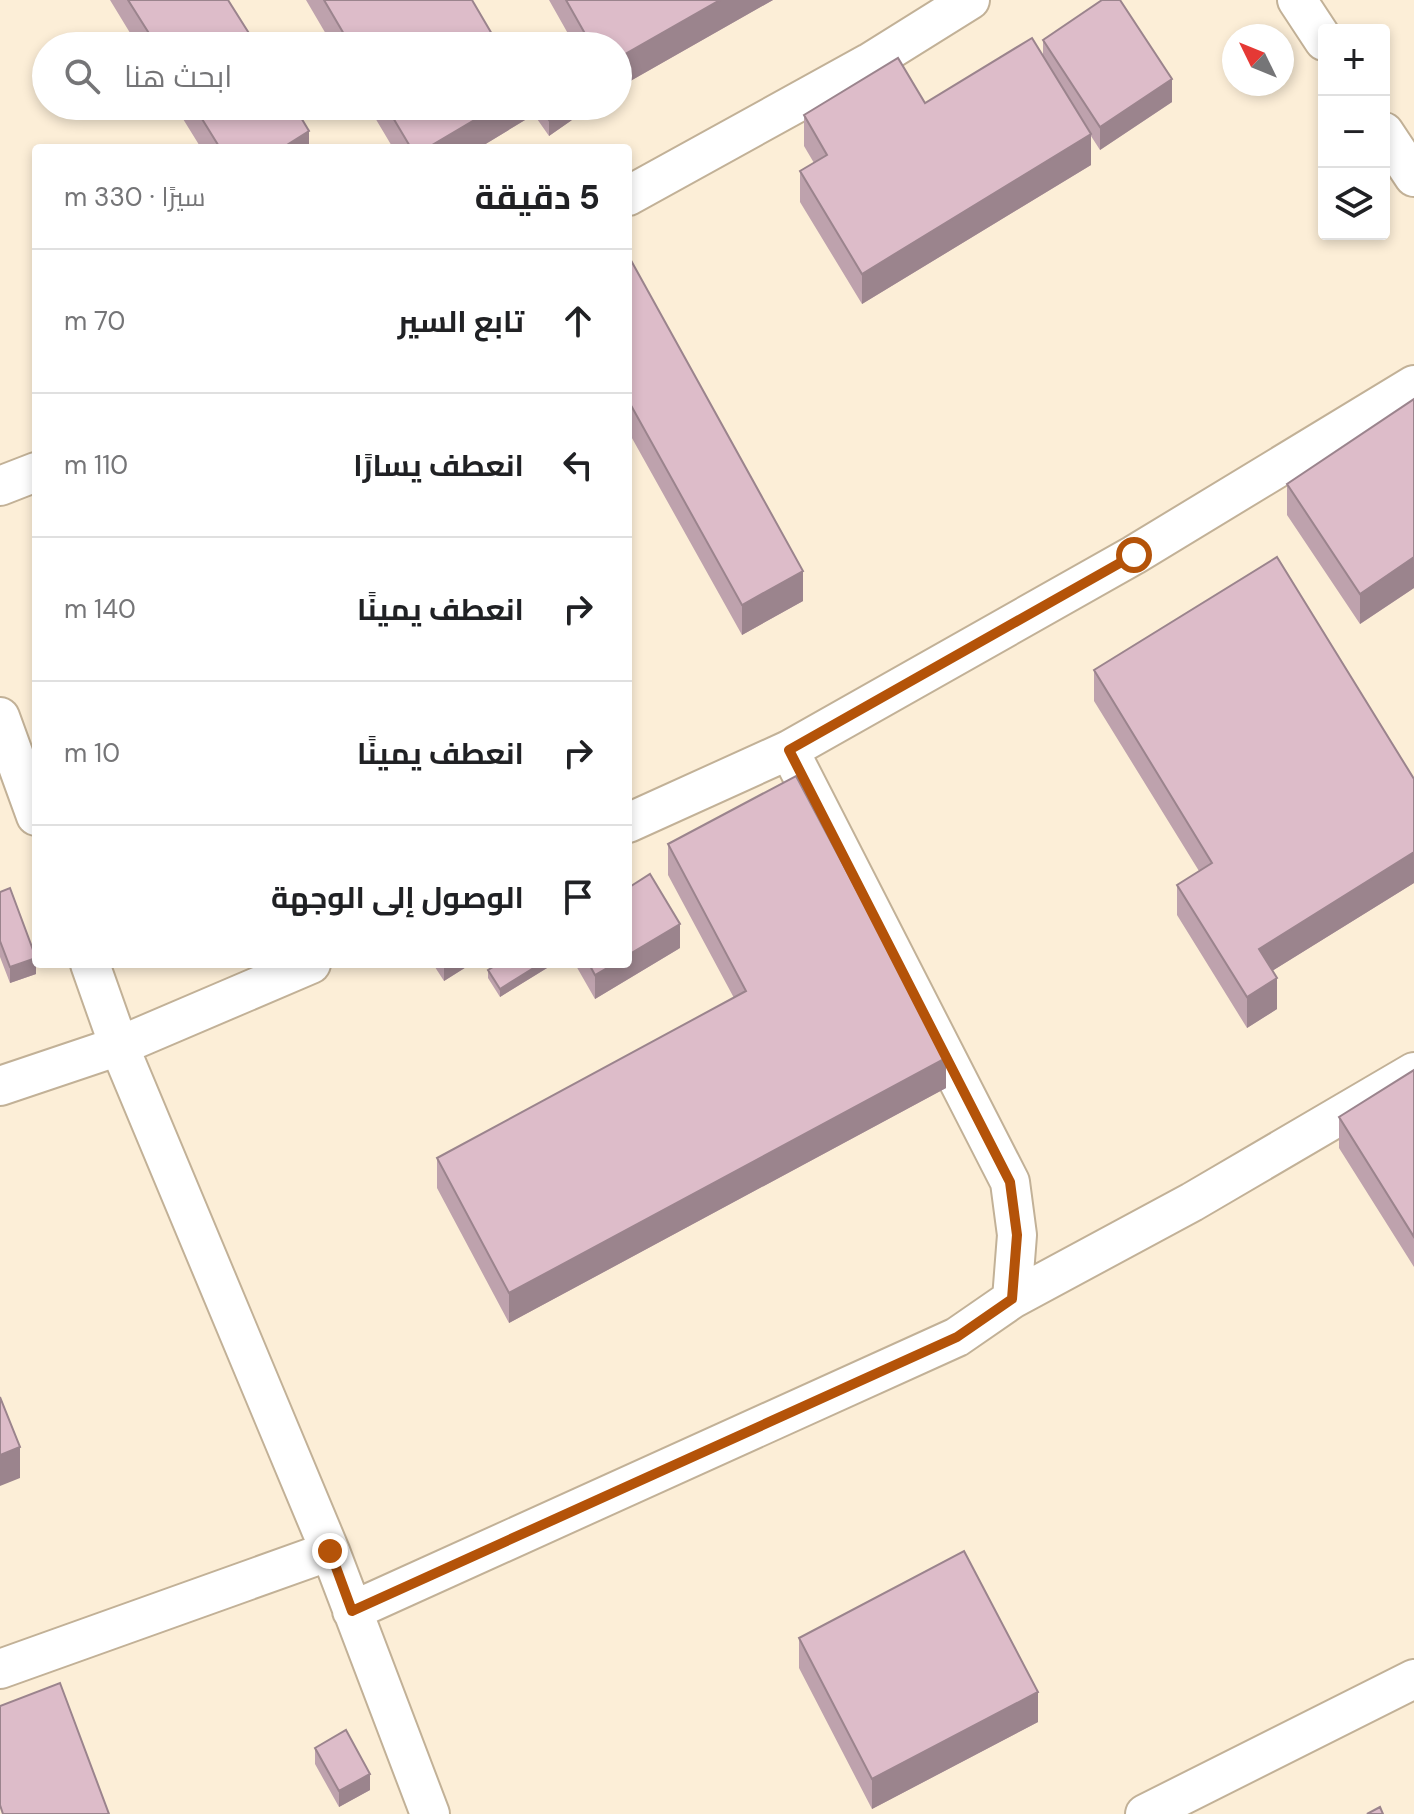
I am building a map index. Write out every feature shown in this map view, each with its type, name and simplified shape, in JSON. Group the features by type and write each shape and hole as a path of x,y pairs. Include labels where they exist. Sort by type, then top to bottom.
{"street":[{"path":"632,194 869,63 970,0"},
{"path":"1297,0 1318,32"},
{"path":"1390,141 1414,177"},
{"path":"632,821 789,750 1134,555 1414,385"},
{"path":"0,486 32,474"},
{"path":"0,717 32,805"},
{"path":"789,750 1010,1182 1017,1235 1012,1299"},
{"path":"91,968 119,1046 330,1551 430,1814"},
{"path":"0,1086 119,1046 302,968"},
{"path":"352,1611 957,1337 1012,1299 1192,1202 1414,1072"},
{"path":"0,1669 330,1551"},
{"path":"1145,1814 1414,1679"}],"building":[{"path":"128,0 228,0 248,32 148,32"},
{"path":"324,0 472,0 491,32 343,32"},
{"path":"566,0 720,0 632,50 632,32 584,32"},
{"path":"1102,0 1120,0 1172,79 1100,127 1043,40"},
{"path":"1032,38 1091,134 862,274 800,171 827,155 804,115 898,58 925,103"},
{"path":"203,120 302,120 309,131 288,144 218,144"},
{"path":"394,120 474,120 434,144 409,144"},
{"path":"632,262 803,571 742,605 632,407"},
{"path":"1414,399 1414,557 1360,594 1287,484"},
{"path":"1277,557 1414,779 1414,852 1259,949 1277,978 1247,997 1177,885 1212,863 1094,670"},
{"path":"796,776 946,1058 509,1293 437,1158 746,991 668,844"},
{"path":"650,874 680,924 632,953 632,885"},
{"path":"10,888 32,947 32,959 10,967 0,941 0,892"},
{"path":"491,968 534,968 500,989 488,970"},
{"path":"591,968 607,968 595,975"},
{"path":"1414,1070 1414,1237 1339,1117"},
{"path":"0,1397 20,1447 0,1455"},
{"path":"964,1551 1038,1692 872,1779 799,1638"},
{"path":"60,1683 109,1814 3,1814 0,1805 0,1706"},
{"path":"346,1730 370,1774 339,1791 315,1748"},
{"path":"1380,1807 1383,1814 1367,1814"}],"route":[{"path":"330,1551 352,1611 957,1337 1012,1299 1017,1235 1010,1182 789,750 1134,555"}]}
